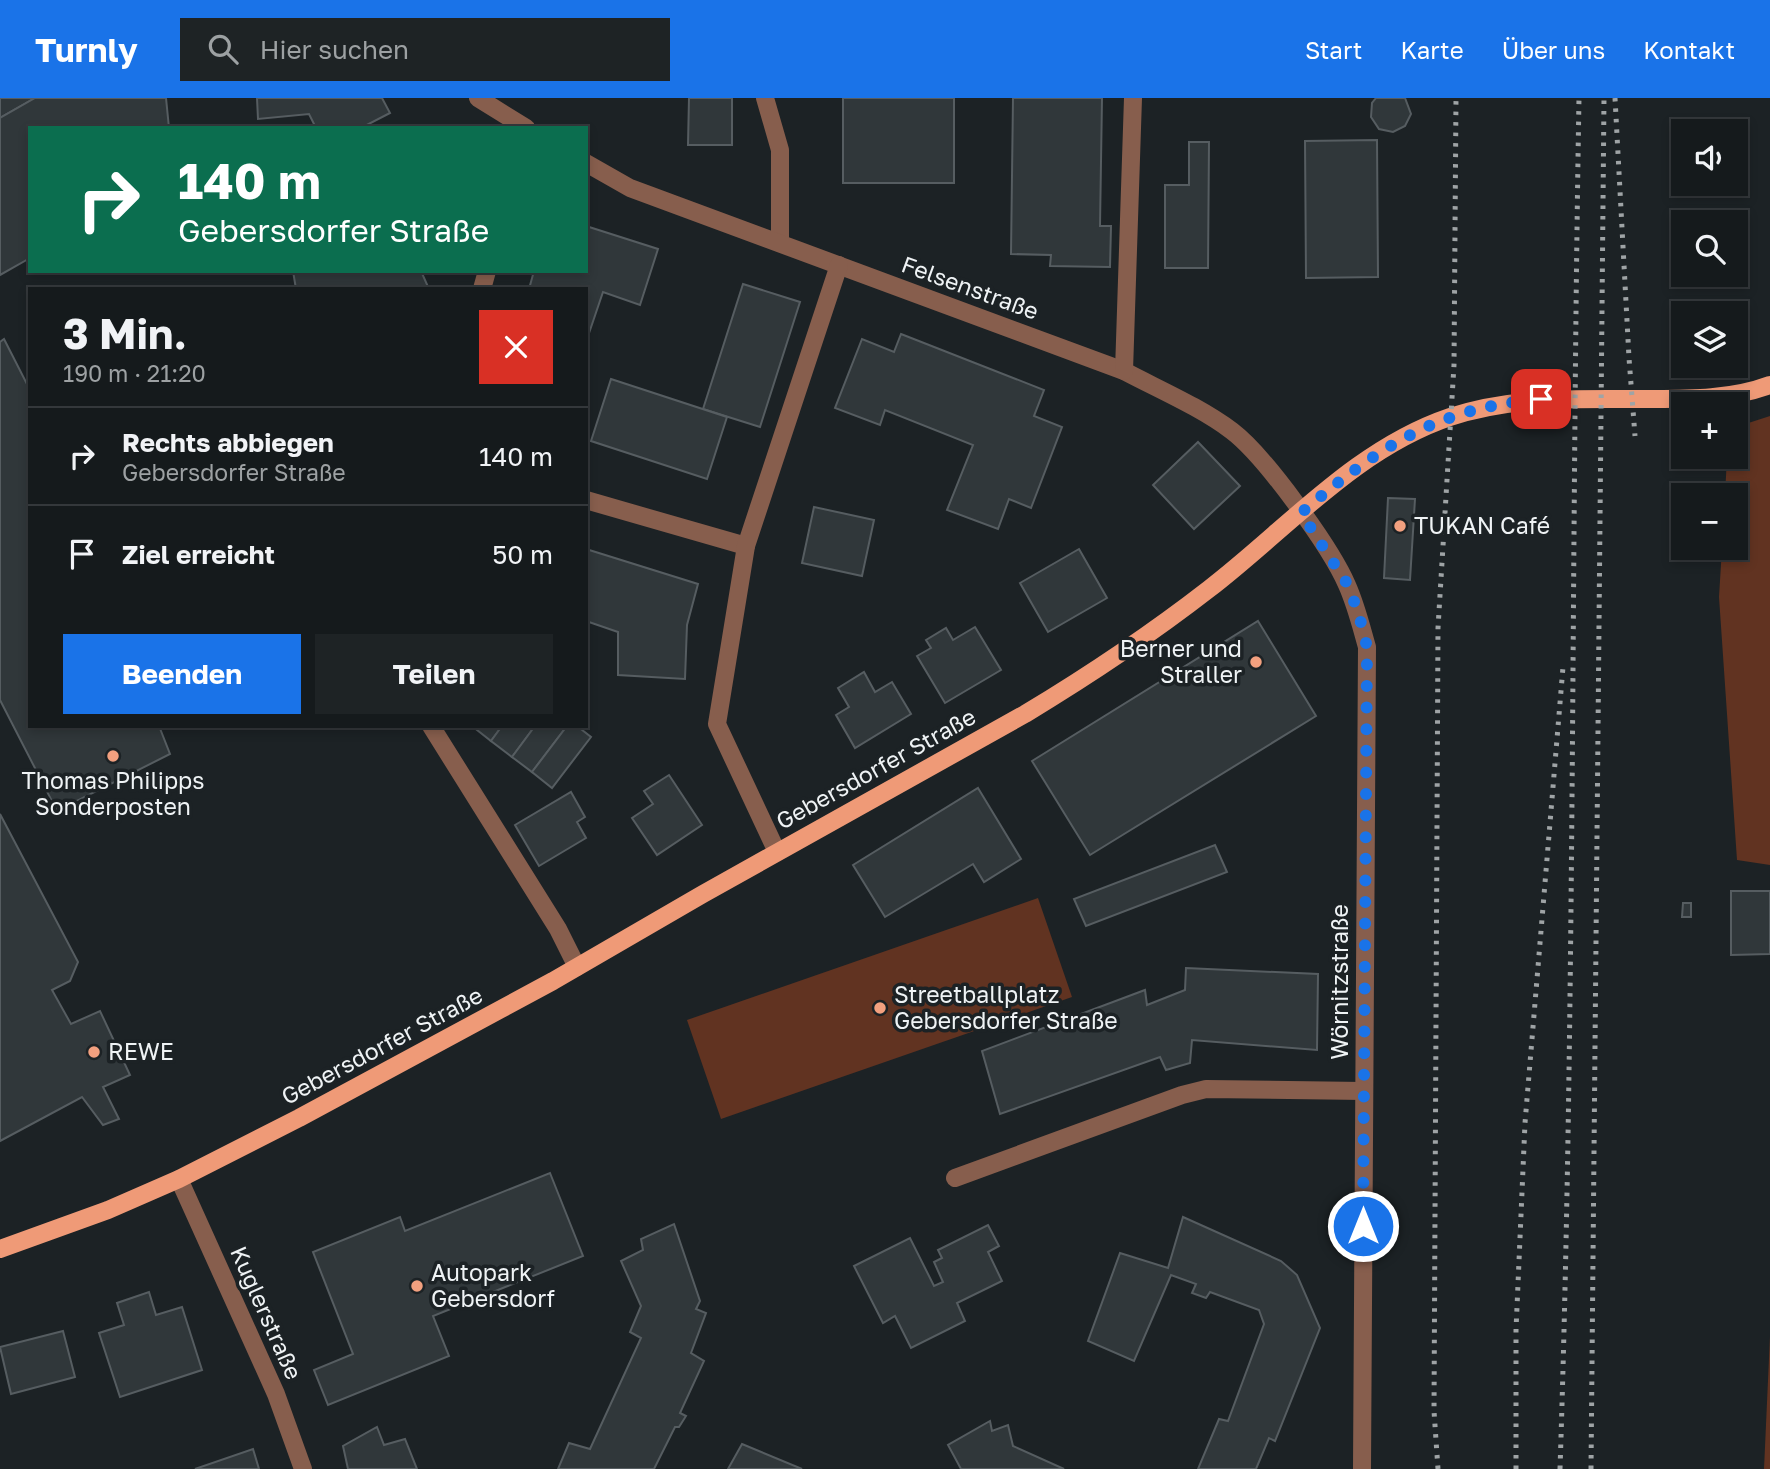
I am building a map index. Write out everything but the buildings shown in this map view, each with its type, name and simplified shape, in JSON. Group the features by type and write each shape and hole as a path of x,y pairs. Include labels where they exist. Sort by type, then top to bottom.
{"main road":[{"name":"Gebersdorfer Straße","path":"0,1249 108,1210 180,1179 478,1022 1060,693 1209,589 1358,466 1405,437 1452,416 1511,402 1541,399 1699,399 1770,385"}],"street":[{"path":"478,98 523,126"},
{"path":"765,98 780,150 780,243"},
{"path":"1124,371 1133,98"},
{"name":"Felsenstraße","path":"588,164 630,188 1124,371 1191,406 1233,432 1256,455 1301,513"},
{"path":"778,852 717,724 746,547 839,265"},
{"path":"588,500 746,547"},
{"name":"Wörnitzstraße","path":"1301,513 1346,582 1358,611 1367,647 1362,1469"},
{"path":"432,728 558,929 577,967"},
{"path":"955,1178 1182,1095 1206,1089 1364,1091"},
{"name":"Kuglerstraße","path":"180,1179 276,1394 303,1469"}],"shaded area":[{"path":"1770,416 1770,865 1737,860 1719,597 1721,560 1748,560 1748,483 1726,483 1726,469 1748,469 1748,423"},
{"name":"Streetballplatz Gebersdorfer Straße","path":"1038,898 1072,997 721,1119 687,1020"},
{"path":"1770,1336 1770,1469 1764,1469"}],"railway":[{"path":"1438,1469 1434,1411 1438,628 1454,365 1456,98"},
{"path":"1560,1469 1568,1126 1579,98"},
{"path":"1591,1469 1604,98"},
{"path":"1615,98 1635,436"},
{"path":"1516,1469 1516,1330 1525,1123 1563,667"}],"place":[{"name":"TUKAN Café","path":"1400,526"},
{"name":"Berner und Straller","path":"1256,662"},
{"name":"Thomas Philipps Sonderposten","path":"113,756"},
{"name":"Streetballplatz Gebersdorfer Straße","path":"880,1008"},
{"name":"REWE","path":"94,1052"},
{"name":"Autopark Gebersdorf","path":"417,1286"}],"route":[{"path":"1363,1226 1367,647 1358,611 1346,582 1301,513 1358,466 1428,425 1480,409 1541,399"}]}
